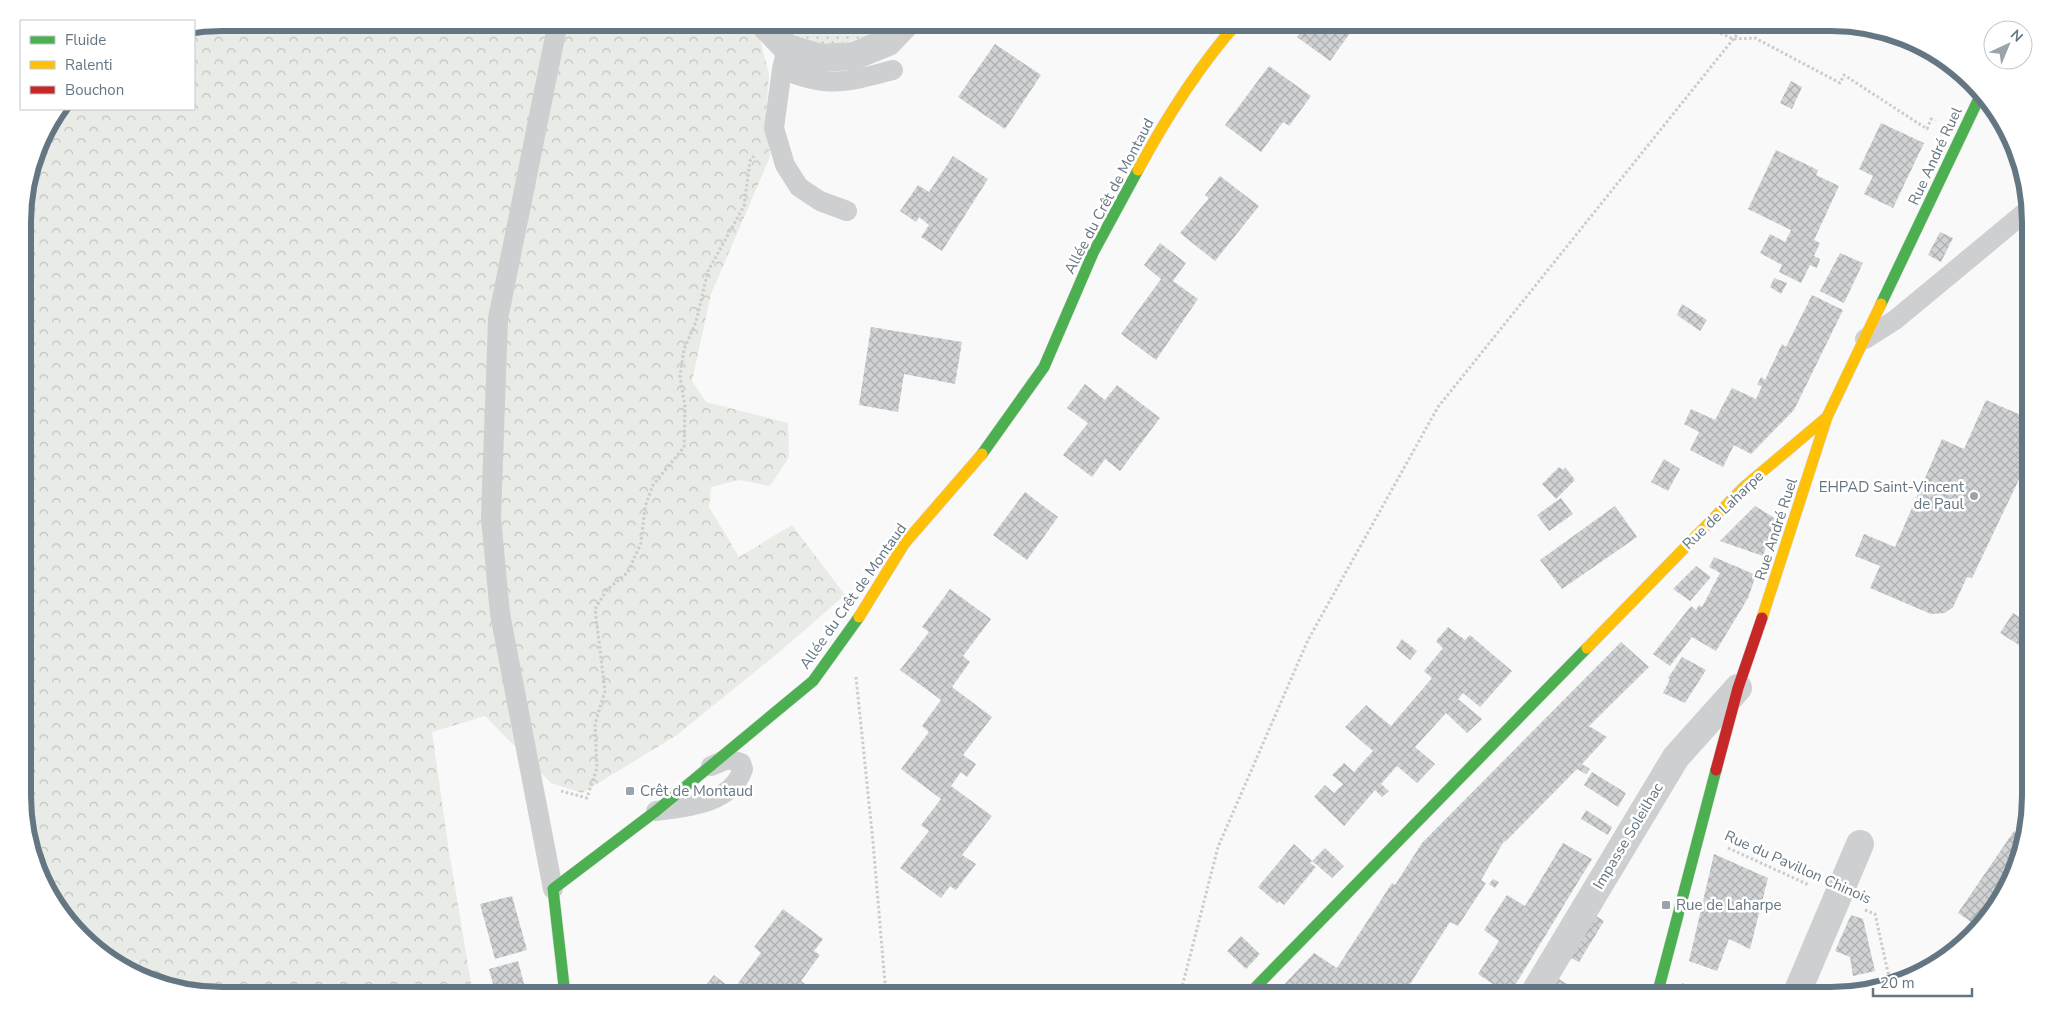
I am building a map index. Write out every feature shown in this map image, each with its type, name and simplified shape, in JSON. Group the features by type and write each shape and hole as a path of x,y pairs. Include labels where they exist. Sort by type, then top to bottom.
{"street":[{"path":"767,31 784,59 854,56 888,42 898,31"},
{"name":"Allée du Crêt de Montaud","path":"554,889 656,811 813,681 851,630 904,544 977,462 1044,367 1093,253 1161,128 1230,31"},
{"name":"Rue André Ruel","path":"1659,987 1738,688 1827,417 1978,101"},
{"name":"Rue de Laharpe","path":"1256,987 1744,487 1827,417"},
{"name":"Impasse Soleilhac","path":"1538,987 1676,757 1738,688"},
{"path":"1799,987 1860,844"},
{"path":"554,889 564,987"}],"lane":[{"path":"554,889 500,614 492,508 498,319 556,31"},
{"path":"847,211 820,201 799,186 786,165 774,128 784,59 814,81 834,83 893,70"},
{"path":"1865,339 1895,320 2021,215"},
{"path":"656,811 699,805 718,797 740,778 743,769 740,763 728,759 711,766"}],"path":[{"path":"1716,31 1733,39 1755,38 1840,83 1844,76 1926,129 1931,119 1961,135"},
{"path":"1182,987 1218,846 1304,650 1438,408 1740,31"},
{"path":"533,779 555,790 586,798 597,768 595,724 605,691 595,609 608,590 628,572 641,543 645,507 653,485 684,447 685,407 680,376 684,349 696,322 708,272 744,206 750,162 774,128"},
{"path":"851,630 873,842 885,987"},
{"name":"Rue du Pavillon Chinois","path":"1698,837 1718,843 1875,914 1889,978"}],"green space":[{"path":"222,31 772,31 760,39 769,75 766,113 770,157 711,294 692,381 706,402 788,423 789,457 770,486 739,480 711,487 709,507 739,557 792,525 845,595 778,653 677,735 582,793 551,783 485,716 432,732 472,987 222,987 185,983 161,977 116,955 87,931 63,902 41,857 33,821 31,796 31,222 33,197 41,161 51,138 68,110 195,110 195,33"},
{"path":"769,31 878,31 873,35 847,42 814,45"}],"building":[{"path":"1301,31 1352,31 1330,61 1297,37"},
{"path":"995,44 1041,75 1005,129 958,97"},
{"path":"1269,66 1311,96 1289,126 1283,122 1261,152 1225,125"},
{"path":"1791,81 1802,87 1792,109 1780,103"},
{"path":"1881,123 1924,143 1893,208 1864,194 1873,176 1859,169"},
{"path":"1776,150 1818,170 1816,175 1839,186 1814,240 1820,243 1814,256 1820,259 1817,268 1810,265 1801,283 1779,272 1782,265 1760,253 1770,234 1785,242 1791,230 1748,209"},
{"path":"953,156 988,179 942,251 921,237 929,225 919,217 916,222 900,211 918,185 929,192"},
{"path":"1220,176 1259,206 1215,261 1180,233 1209,198 1205,195"},
{"path":"1940,232 1953,238 1941,262 1928,255"},
{"path":"1160,243 1186,263 1173,281 1198,299 1156,360 1121,334 1161,279 1144,265"},
{"path":"1840,253 1863,263 1844,303 1820,291"},
{"path":"1774,278 1787,283 1781,294 1770,287"},
{"path":"1812,295 1843,310 1794,410 1751,454 1734,445 1723,467 1690,450 1699,432 1684,424 1691,409 1715,420 1732,388 1756,399 1762,386 1757,385 1761,377 1765,380 1782,344 1786,347"},
{"path":"1682,304 1707,320 1700,331 1677,315"},
{"path":"871,327 962,342 955,384 904,374 898,412 859,405"},
{"path":"1085,384 1105,400 1117,385 1160,418 1120,471 1105,459 1092,477 1063,455 1088,423 1067,408"},
{"name":"EHPAD Saint-Vincent de Paul","path":"1986,400 2021,415 2022,413 2022,473 1972,578 1967,577 1953,607 1945,613 1931,614 1870,588 1880,566 1855,556 1864,534 1895,547 1942,439 1964,449"},
{"path":"1664,459 1680,469 1668,491 1651,482"},
{"path":"1559,467 1563,470 1565,467 1575,480 1556,499 1542,484"},
{"path":"1025,492 1058,517 1027,560 993,535"},
{"path":"1561,498 1573,514 1549,531 1537,515"},
{"path":"1615,506 1637,537 1562,589 1540,560"},
{"path":"1755,506 1776,519 1763,556 1720,541"},
{"path":"1714,557 1756,575 1748,598 1716,651 1692,637 1670,666 1653,654 1691,606 1696,610 1699,605 1702,607 1720,573 1709,567"},
{"path":"1696,566 1711,577 1690,601 1673,589"},
{"path":"950,589 991,619 963,656 970,662 952,687 992,717 963,755 976,764 967,777 961,772 951,786 992,816 962,855 976,864 956,890 950,886 941,898 900,868 929,831 921,825 941,799 901,769 929,732 922,726 941,700 900,670 929,632 922,627"},
{"path":"2013,613 2022,619 2022,647 2000,633"},
{"path":"1448,627 1465,640 1470,635 1512,671 1480,707 1463,693 1458,699 1482,719 1467,733 1446,713 1415,747 1435,764 1417,783 1397,766 1381,784 1389,791 1382,797 1375,790 1344,826 1314,797 1325,785 1334,793 1343,784 1332,775 1344,763 1354,772 1373,751 1345,727 1366,705 1391,726 1432,678 1424,671 1443,648 1436,641"},
{"path":"1402,639 1417,651 1410,660 1396,648"},
{"path":"1621,642 1649,667 1589,726 1607,737 1582,764 1590,769 1586,774 1577,769 1504,841 1481,880 1486,883 1458,926 1450,922 1408,987 1282,987 1314,953 1337,968 1392,883 1395,885 1422,843"},
{"path":"1682,657 1706,670 1685,703 1663,693 1670,679 1668,678"},
{"path":"1592,772 1626,793 1618,807 1584,785"},
{"path":"1586,810 1612,827 1608,835 1581,819"},
{"path":"2014,831 2018,834 2012,857 1990,902 1973,923 1958,913"},
{"path":"1563,843 1592,859 1514,987 1497,987 1478,974 1499,941 1484,930 1507,895 1525,906"},
{"path":"1294,844 1312,861 1310,863 1316,867 1284,905 1279,901 1277,903 1258,887"},
{"path":"1325,848 1344,866 1332,878 1312,861"},
{"path":"1714,854 1768,878 1750,949 1729,939 1717,971 1689,961"},
{"path":"1493,879 1499,882 1495,888 1489,884"},
{"path":"512,896 527,950 495,959 480,904"},
{"path":"783,909 823,939 814,951 820,955 801,981 807,987 735,987 761,953 754,947"},
{"path":"1593,914 1604,921 1579,962 1567,956"},
{"path":"1851,915 1863,919 1875,971 1853,976 1850,957 1835,951"},
{"path":"1241,936 1260,954 1246,969 1227,951"},
{"path":"518,961 525,987 494,987 489,969"},
{"path":"714,975 729,987 704,987"},
{"path":"1554,976 1572,987 1548,987"},
{"path":"1682,983 1692,987 1681,987"}],"traffic: fast":[{"path":"1881,304 1978,101"},
{"path":"982,454 1044,367 1093,253 1138,170"},
{"path":"564,987 553,889 656,811 813,681 859,617"},
{"path":"1256,987 1587,648"},
{"path":"1659,987 1716,770"}],"traffic: slow":[{"path":"1138,170 1184,93 1231,31"},
{"path":"1762,618 1827,417 1881,304"},
{"path":"1587,648 1744,487 1827,417"},
{"path":"859,617 904,544 982,454"}],"traffic: jam":[{"path":"1716,770 1738,688 1762,618"}],"place":[{"name":"EHPAD Saint-Vincent de Paul","path":"1974,496"},
{"name":"Crêt de Montaud","path":"630,791"},
{"name":"Rue de Laharpe","path":"1666,905"}]}
